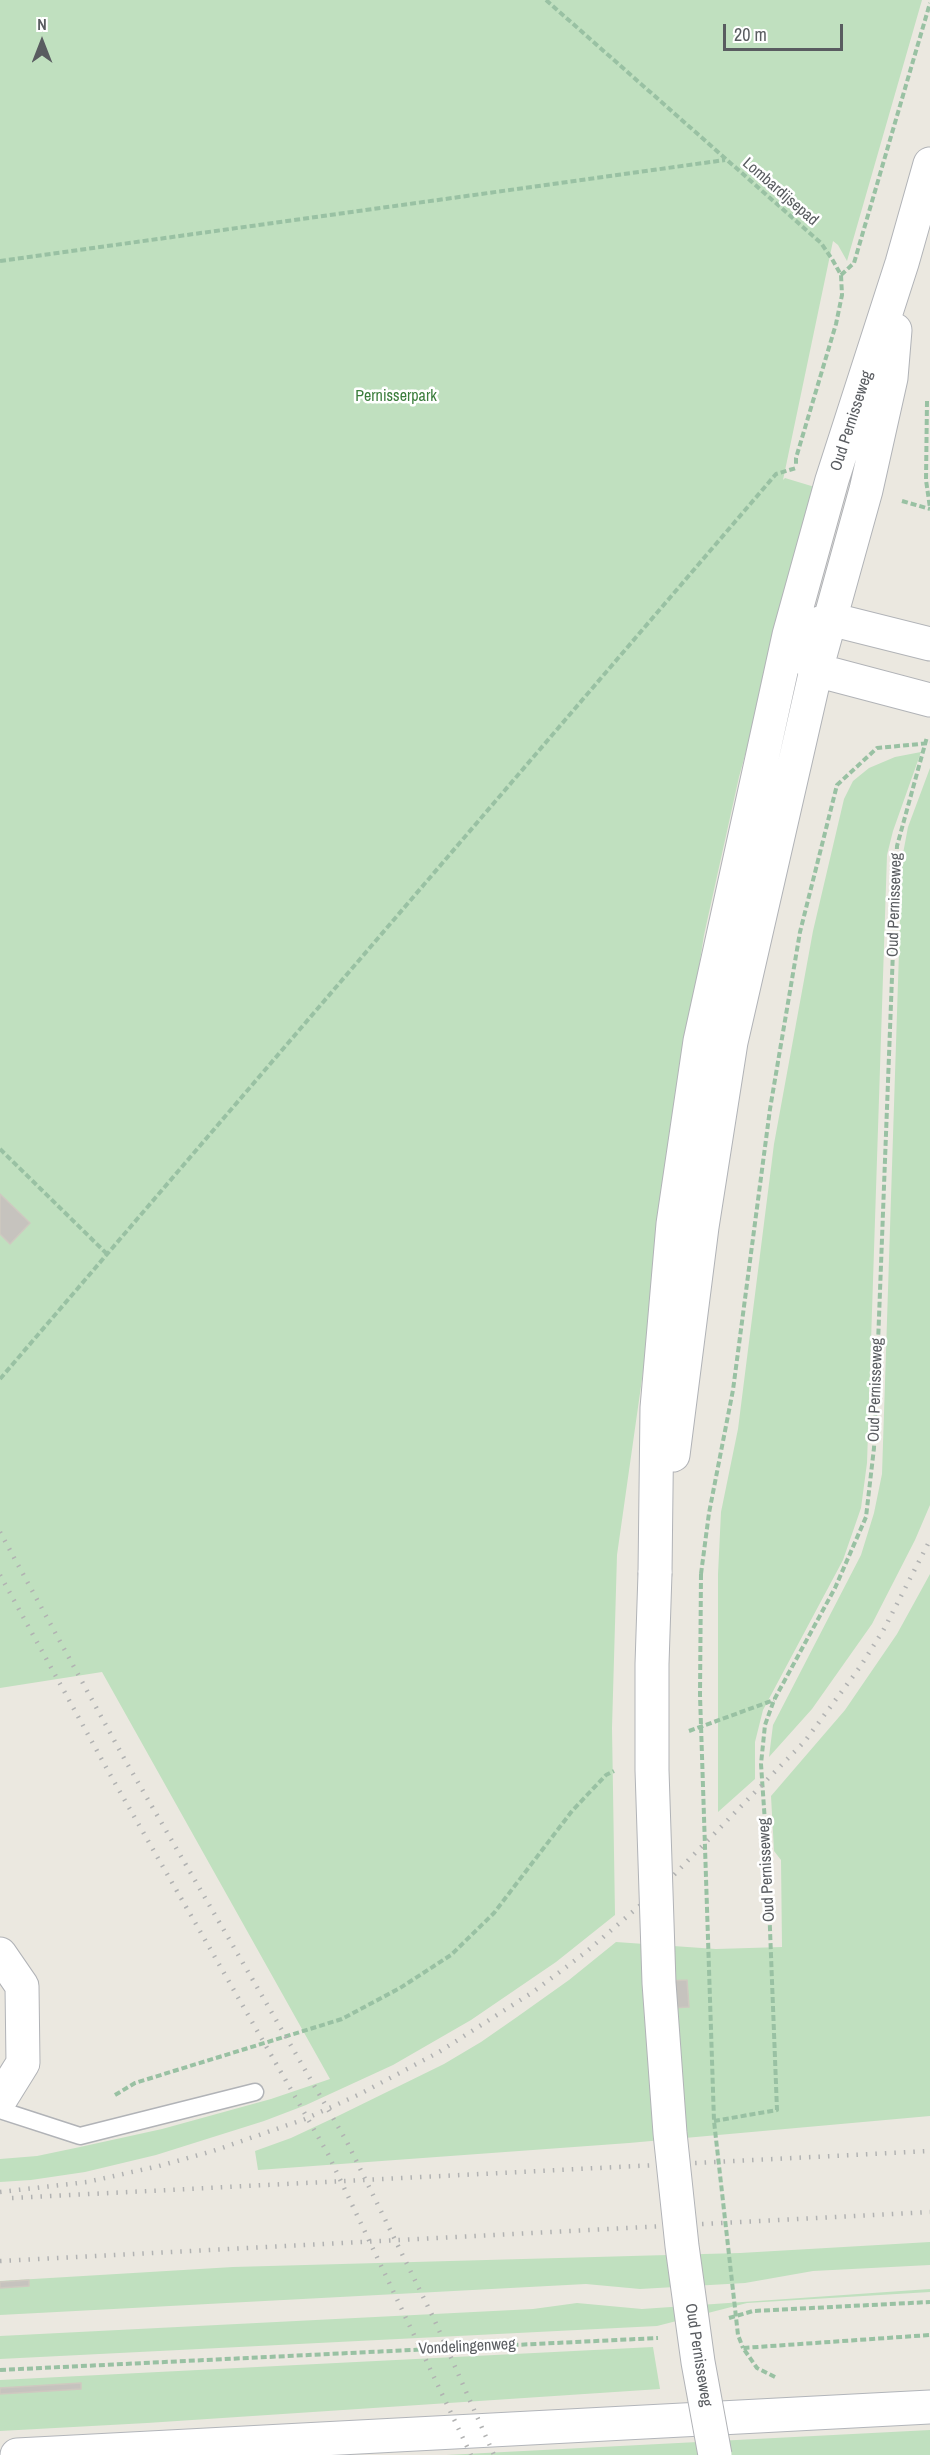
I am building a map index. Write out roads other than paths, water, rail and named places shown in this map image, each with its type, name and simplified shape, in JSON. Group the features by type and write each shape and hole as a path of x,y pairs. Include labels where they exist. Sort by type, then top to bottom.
{"street":[{"name":"Oud Pernisseweg","path":"715,2455 698,2362 682,2247 670,2133 659,1983 652,1770 652,1664 657,1408 673,1224 700,1041 789,635 832,480 902,263 930,164"},
{"name":"Oud Pernisseweg","path":"655,1573 680,1410 702,1227 731,1042 816,670 866,490 891,378 902,263"},
{"path":"930,644 830,619 789,635 816,670 930,700"},
{"path":"0,1954 22,1986 23,2063 0,2100"},
{"path":"17,2455 930,2408"}],"lane":[{"path":"0,2110 80,2136 255,2092"}],"railway":[{"path":"0,1532 125,1760 347,2142 434,2319 494,2455"},
{"path":"0,2192 87,2182 159,2166 213,2151 305,2119 360,2094 439,2052 533,1992 586,1952 666,1883 805,1741 860,1667 884,1629 930,1540"},
{"path":"0,1575 112,1778 328,2154 471,2455"},
{"path":"12,2198 930,2151"},
{"path":"0,2261 930,2212"}],"park label":[{"name":"Pernisserpark","path":"396,397"}]}
